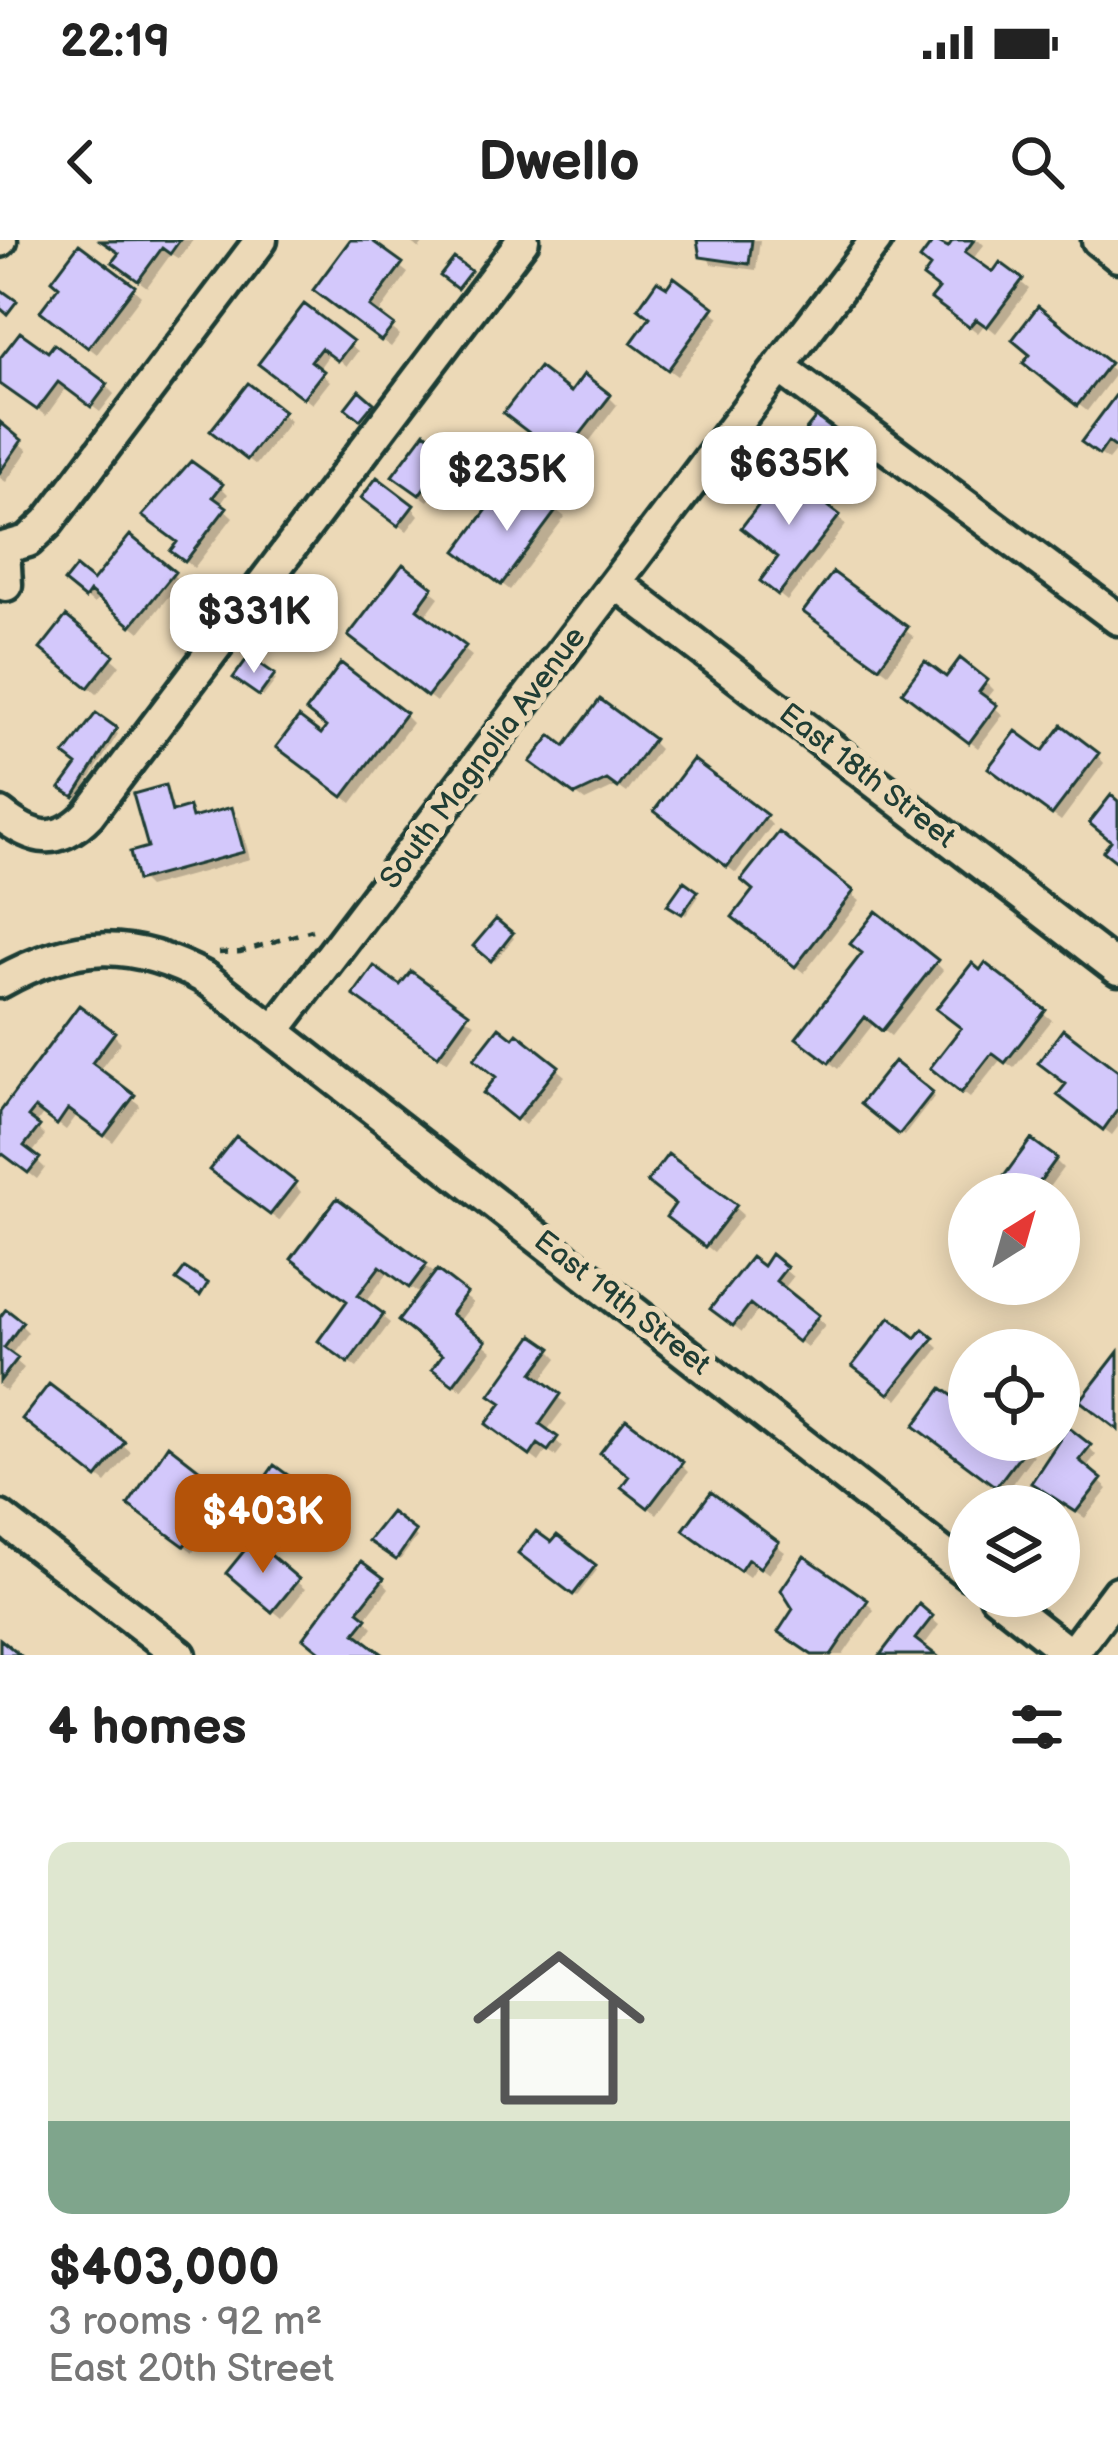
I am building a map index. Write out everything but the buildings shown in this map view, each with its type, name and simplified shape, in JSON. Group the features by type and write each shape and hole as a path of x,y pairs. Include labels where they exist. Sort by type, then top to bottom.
{"street":[{"path":"6,585 2,549 28,542 48,521 261,240"},
{"path":"0,814 29,835 46,838 61,838 89,814 524,240"},
{"name":"South Magnolia Avenue","path":"274,1031 876,240"},
{"path":"1098,240 1118,256"},
{"path":"779,367 1118,620"},
{"name":"East 18th Street","path":"616,583 1118,969"},
{"path":"0,982 34,963 85,950 137,949 207,979 274,1031"},
{"name":"East 19th Street","path":"274,1031 948,1558"},
{"path":"0,1517 180,1655"},
{"path":"1023,1617 1071,1655 1118,1592"}],"path":[{"path":"200,953 240,952 284,941 306,935 324,920"}]}
